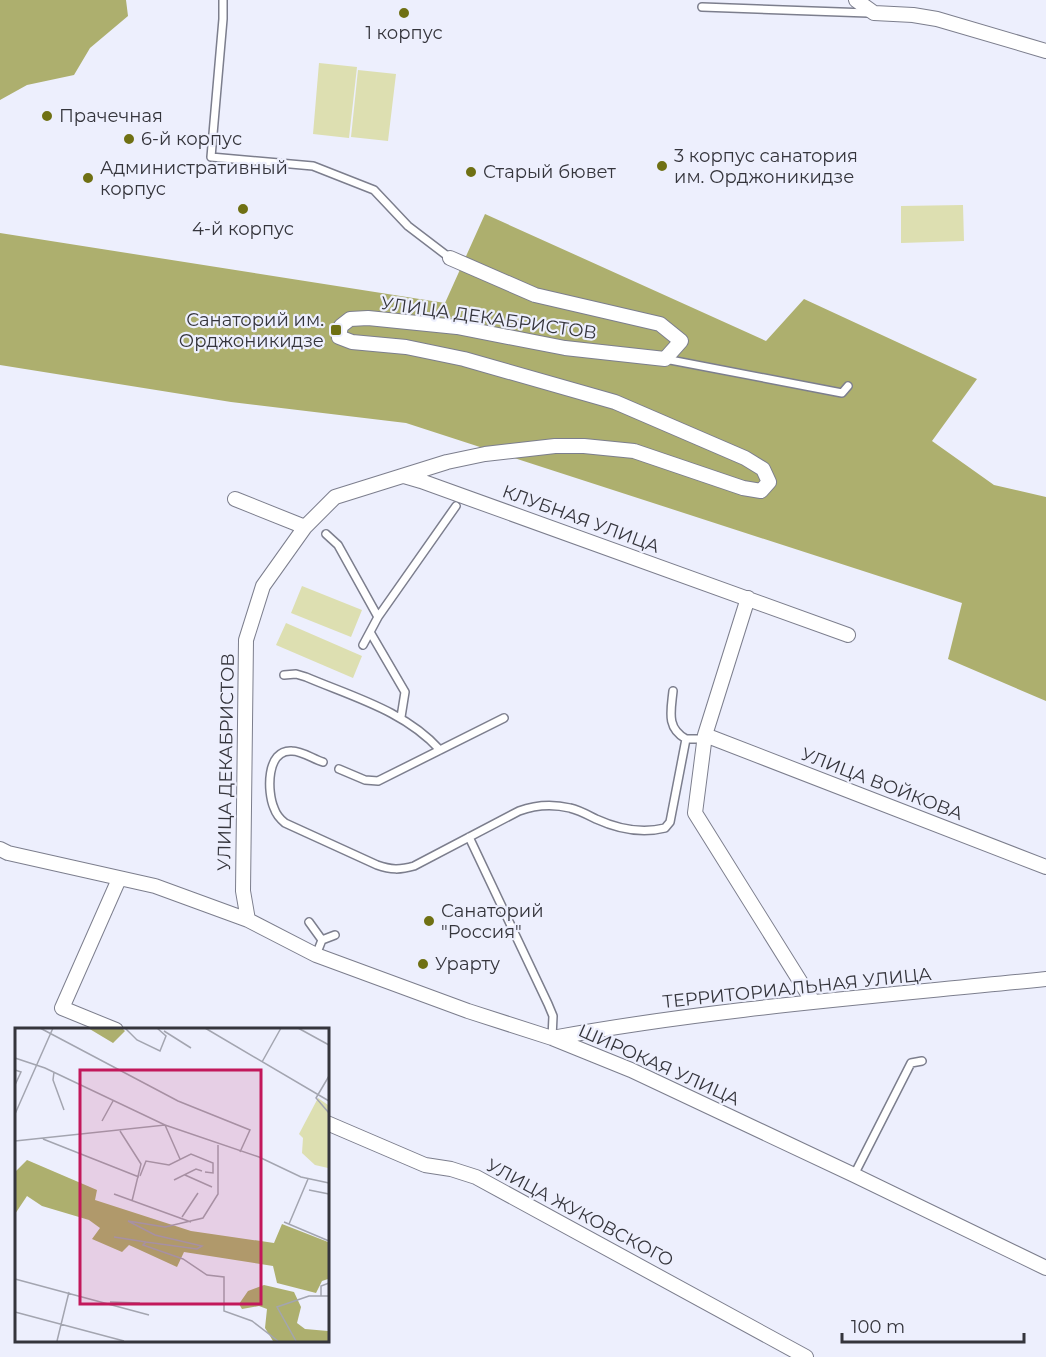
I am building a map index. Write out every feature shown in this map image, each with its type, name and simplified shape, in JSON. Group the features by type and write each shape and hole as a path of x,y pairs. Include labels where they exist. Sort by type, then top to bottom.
{"street":[{"path":"856,0 874,13 937,19 1046,51"},
{"name":"УЛИЦА ДЕКАБРИСТОВ","path":"248,920 243,891 246,640 263,586 305,527 335,497 447,462 485,454 555,446 584,446 634,451 743,488 760,491 769,482 763,469 745,458 615,402 464,359 406,347 352,342 339,337 341,326 350,319 368,318 457,327 564,348 665,359 681,340 660,324 535,295 450,258"},
{"name":"КЛУБНАЯ УЛИЦА","path":"402,476 848,635"},
{"path":"235,499 305,527"},
{"path":"748,598 702,737 695,813 813,1002"},
{"name":"УЛИЦА ВОЙКОВА","path":"702,737 1046,867"},
{"path":"0,849 154,886 248,920"},
{"path":"111,1028 62,1008 119,879"},
{"name":"ШИРОКАЯ УЛИЦА","path":"248,920 316,956 468,1011 552,1038 631,1070 1046,1268"},
{"name":"ТЕРРИТОРИАЛЬНАЯ УЛИЦА","path":"552,1038 614,1026 813,1002 1046,980"},
{"name":"УЛИЦА ЖУКОВСКОГО","path":"328,1123 425,1165 452,1168 476,1177 806,1357"}],"lane":[{"path":"223,0 211,157 313,166 374,190 408,226 450,258"},
{"path":"702,7 874,13"},
{"path":"665,359 842,393 848,386"},
{"path":"363,645 378,617 456,506"},
{"path":"326,534 338,545 378,617"},
{"path":"370,632 405,692 400,717"},
{"path":"284,675 296,674 306,677 400,717 430,739 440,750"},
{"path":"673,691 672,724 677,734 686,739 702,737"},
{"path":"339,769 365,780 378,781 504,718"},
{"path":"322,762 291,750 275,758 271,766 271,798 274,809 285,823 389,870 402,870 414,867 519,811 531,807 572,808 613,826 630,829 644,831 665,828 670,822 686,739"},
{"path":"469,837 553,1016 552,1038"},
{"path":"309,922 322,940"},
{"path":"316,956 322,940 335,935"},
{"path":"854,1175 911,1063 922,1061"}],"green space":[{"path":"0,0 126,0 128,16 90,48 74,75 27,85 0,100"},
{"path":"319,63 357,67 349,138 313,134"},
{"path":"358,70 396,74 388,141 351,137"},
{"path":"963,205 964,241 901,243 901,206"},
{"path":"485,214 766,341 804,299 977,379 932,441 994,485 1046,497 1046,701 948,659 962,603 406,423 231,402 0,365 0,233 445,303"},
{"path":"302,586 362,610 351,637 291,613"},
{"path":"286,623 362,656 353,678 276,645"}],"place":[{"name":"1 корпус","path":"404,13"},
{"name":"Прачечная","path":"47,116"},
{"name":"6-й корпус","path":"129,139"},
{"name":"3 корпус санатория им. Орджоникидзе","path":"662,166"},
{"name":"Старый бювет","path":"471,172"},
{"name":"Административный корпус","path":"88,178"},
{"name":"4-й корпус","path":"243,209"},
{"name":"Санаторий им. Орджоникидзе","path":"336,330"},
{"name":"Санаторий \"Россия\"","path":"429,921"},
{"name":"Урарту","path":"423,964"}]}
